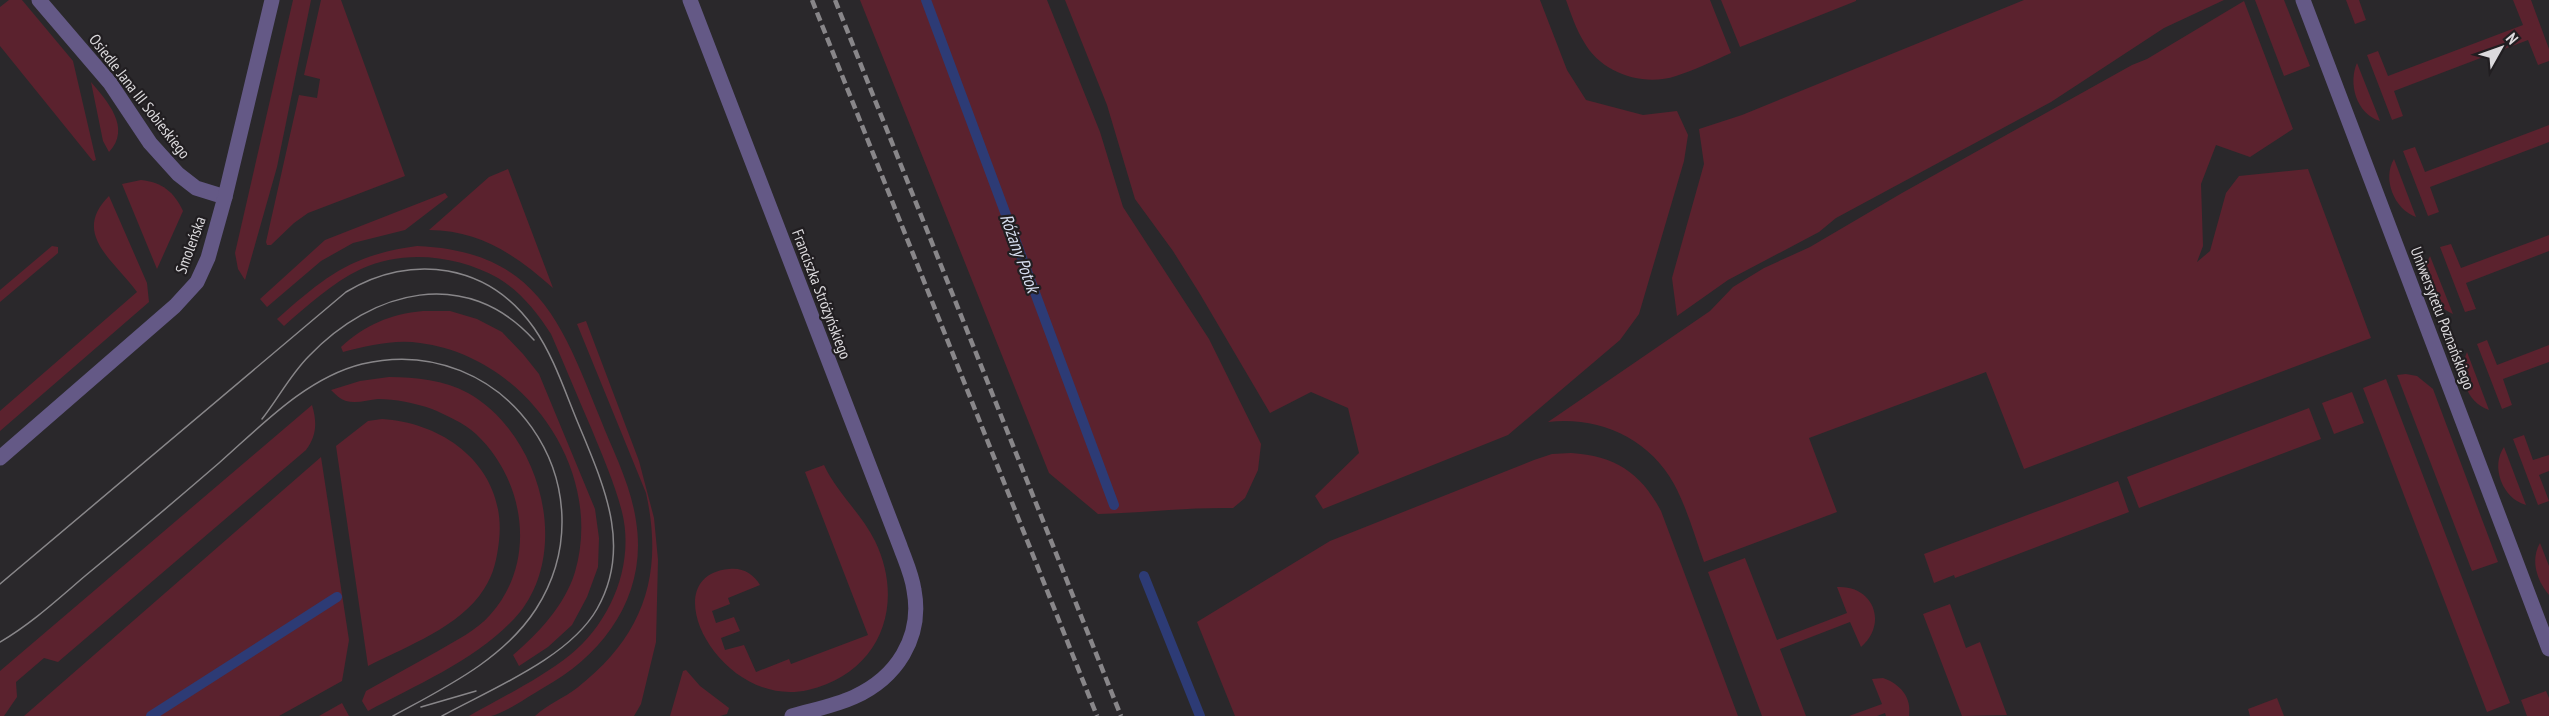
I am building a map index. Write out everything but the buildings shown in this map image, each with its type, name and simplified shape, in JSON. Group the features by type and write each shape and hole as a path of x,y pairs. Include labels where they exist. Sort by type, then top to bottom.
{"street":[{"name":"Osiedle Jana III Sobieskiego","path":"39,0 110,83 150,143 178,174 196,188 225,197"},
{"name":"Smoleńska","path":"0,458 188,294 197,282 208,258 225,197 272,0"},
{"name":"Franciszka Stróżyńskiego","path":"690,0 900,546 912,580 916,602 914,626 908,646 903,657 880,682 851,698 792,716"},
{"name":"Uniwersytetu Poznańskiego","path":"2303,0 2549,649"}],"shaded area":[{"path":"9,0 22,0 73,61 96,160 93,161 0,46 0,7"},
{"path":"293,0 311,0 277,167 245,280 238,269 235,253"},
{"path":"321,0 341,0 405,176 308,213 271,245 267,245 299,95 317,98 320,79 304,75"},
{"path":"860,0 1047,0 1100,132 1123,207 1209,339 1261,444 1258,470 1245,498 1233,508 1098,514 1049,473"},
{"path":"1065,0 1540,0 1567,70 1586,100 1643,115 1677,111 1688,135 1684,161 1639,314 1620,340 1508,435 1323,509 1315,496 1359,453 1348,408 1311,392 1270,413 1173,251 1135,199 1107,105"},
{"path":"1566,0 1710,0 1731,53 1690,71 1663,79 1650,80 1624,75 1601,62 1591,53 1579,32"},
{"path":"1721,0 1856,0 1856,1 1740,47"},
{"path":"2024,0 2224,0 2164,28 2051,102 1836,218 1819,232 1728,280 1677,316 1672,278 1704,164 1699,129 1742,115"},
{"path":"2255,0 2284,0 2310,66 2284,76"},
{"path":"2346,0 2359,0 2366,20 2355,24"},
{"path":"2513,0 2531,0 2549,49 2549,61 2538,65 2528,40 2394,91 2403,116 2392,120 2367,55 2378,51 2388,76 2523,25"},
{"path":"2244,1 2293,129 2250,157 2216,145 2201,184 2203,246 2197,262 2210,251 2226,193 2239,176 2308,169 2371,338 2024,469 1986,372 1809,438 1837,512 1704,562 1679,493 1651,454 1620,434 1603,427 1567,421 1548,422 1710,311 1733,287 1764,268 1810,247 1902,193 2132,65 2147,59"},
{"path":"2357,63 2380,121 2365,112 2356,97 2353,80"},
{"path":"91,82 110,106 118,124 118,134 109,152 103,141"},
{"path":"2549,125 2549,142 2430,187 2439,212 2428,216 2403,151 2415,147 2425,172"},
{"path":"2394,159 2416,217 2402,207 2392,192 2389,175"},
{"path":"508,169 553,288 526,265 497,247 465,235 429,230 489,177"},
{"path":"141,180 155,183 166,189 176,198 183,211 157,269 122,184"},
{"path":"445,193 448,197 405,230 353,243 321,261 267,307 260,299 325,240"},
{"path":"109,196 147,283 149,302 0,431 0,411 137,292 108,258 95,235 94,223 98,210"},
{"path":"2549,235 2549,251 2466,283 2476,309 2465,312 2440,247 2451,244 2461,268"},
{"path":"52,246 58,247 58,253 0,302 0,290"},
{"path":"417,246 457,251 490,261 517,277 538,298 556,322 572,351 626,481 634,508 638,548 635,573 628,597 617,619 603,639 565,674 511,707 491,716 469,716 534,680 570,655 585,642 608,609 622,571 625,552 622,512 592,430 551,334 528,303 498,278 466,264 448,260 430,257 394,259 361,269 340,281 284,326 277,319 325,279 341,270 374,255"},
{"path":"2430,256 2453,314 2439,304 2429,290 2426,273"},
{"path":"423,311 450,311 477,319 502,332 523,354 539,374 595,509 599,538 598,567 587,597 572,625 548,647 519,666 513,655 550,618 565,596 575,572 581,533 578,495 567,458 548,424 523,394 492,370 458,352 420,343 371,345 343,352 341,347 369,327 389,318"},
{"path":"586,321 639,461 654,518 658,560 656,642 641,704 634,716 535,716 577,688 619,647 633,625 650,577 651,523 646,493 577,324"},
{"path":"2487,340 2497,365 2549,345 2549,362 2503,379 2512,405 2502,409 2477,344"},
{"path":"2467,352 2489,410 2474,401 2469,394 2463,369"},
{"path":"2397,375 2417,376 2433,389 2498,562 2472,571"},
{"path":"389,377 430,380 468,393 492,411 513,434 529,462 540,492 545,524 544,555 536,585 520,612 505,628 469,656 368,711 362,701 366,691 466,635 490,615 505,594 515,571 520,547 515,498 506,474 493,453 476,434 449,417 419,405 385,399 350,402 340,398 331,390 360,381"},
{"path":"2386,379 2510,703 2487,712 2363,388"},
{"path":"2352,392 2364,423 2334,434 2322,403"},
{"path":"312,405 315,428 306,450 58,662 44,658 16,682 17,697 4,716 0,716 0,671"},
{"path":"2309,408 2321,439 2139,508 2127,477"},
{"path":"382,419 406,422 429,430 450,441 468,455 483,472 493,493 499,516 499,541 490,578 474,602 447,625 368,666 336,446 368,421"},
{"path":"2524,435 2533,460 2549,455 2549,471 2539,475 2549,501 2538,505 2513,439"},
{"path":"2504,447 2526,505 2511,496 2501,481 2498,464"},
{"path":"1571,453 1601,458 1625,468 1653,497 1661,511 1738,716 1235,716 1197,622 1330,541 1534,460 1552,454"},
{"path":"321,457 349,640 342,681 279,716 24,716"},
{"path":"824,465 835,485 863,521 875,541 884,565 888,589 886,612 880,633 869,652 853,669 833,681 808,690 776,691 748,681 724,662 706,640 697,616 696,594 706,577 729,569 743,570 757,581 760,585 728,598 730,604 712,611 716,623 734,617 740,631 721,638 725,650 744,645 756,672 789,659 791,664 868,635 805,472"},
{"path":"2118,481 2129,512 1955,578 1954,575 1934,583 1924,554"},
{"path":"2540,543 2549,566 2549,595 2536,570 2536,556"},
{"path":"1745,558 1777,640 1847,613 1837,587 1860,592 1873,608 1874,628 1861,647 1850,622 1780,649 1806,716 1762,716 1708,572"},
{"path":"1950,604 1966,648 1980,642 2007,715 1962,716 1923,614"},
{"path":"686,670 700,686 729,708 727,714 670,716 683,671"},
{"path":"1883,678 1895,684 1907,697 1909,716 1886,716 1885,713 1877,716 1849,716 1882,704 1872,679"},
{"path":"2546,691 2549,698 2549,716 2527,716 2521,700"},
{"path":"2277,698 2284,716 2250,716 2248,709"},
{"path":"342,703 349,716 319,716"}],"waterway":[{"name":"Różany Potok","path":"926,0 1114,505"},
{"name":"Różany Potok","path":"1144,576 1200,716"},
{"path":"151,716 337,597"}],"tram line":[{"path":"0,584 346,292 371,279 397,272 423,269 448,271 472,278 495,290 516,306 534,328 559,375 604,492 610,515 613,562 608,585 597,609 568,643 527,671 442,716"},
{"path":"262,419 296,371 334,333 361,315 390,302 420,295 450,295 479,302 507,316 534,340"},
{"path":"0,642 44,611 268,419 303,392 322,380 362,364 414,360 460,371 500,394 532,428 553,468 562,514 557,562 536,609 522,627 490,658 432,695 393,716"},
{"path":"421,707 476,691"}],"railway":[{"path":"812,0 1097,716"},
{"path":"835,0 1121,716"}]}
